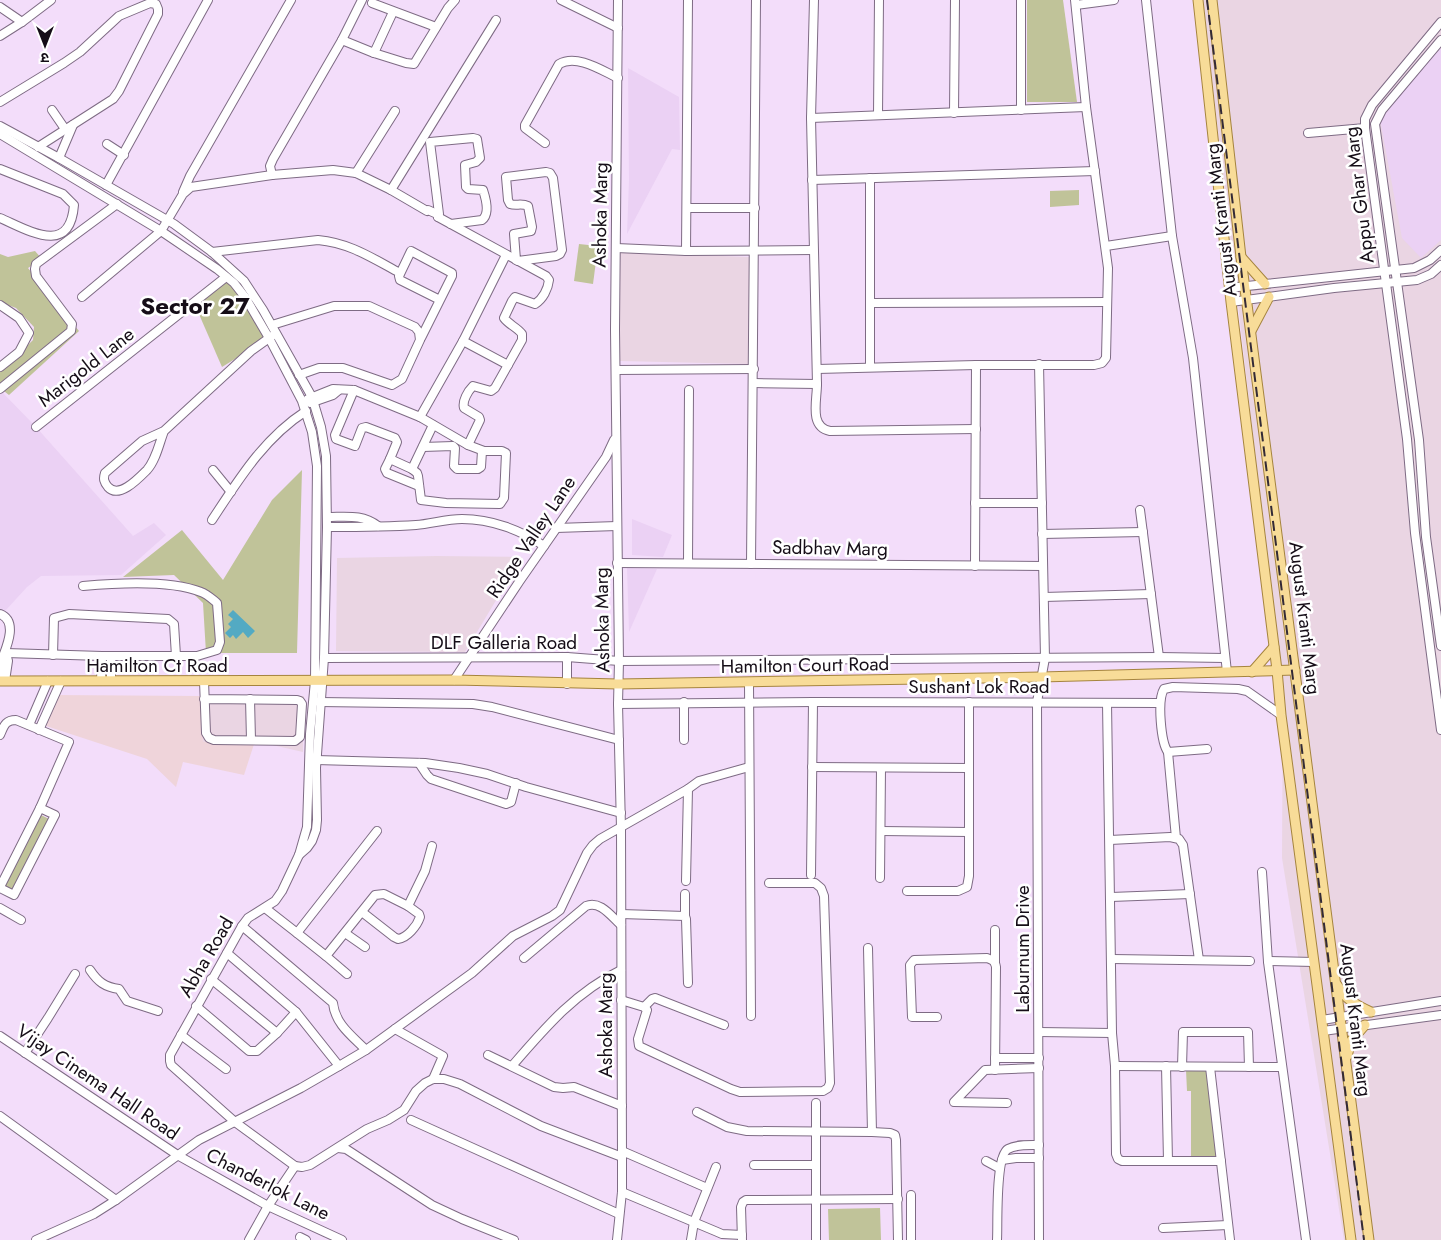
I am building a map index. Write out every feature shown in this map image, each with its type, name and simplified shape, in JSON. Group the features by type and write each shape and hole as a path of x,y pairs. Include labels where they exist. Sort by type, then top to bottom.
{"main road":[{"name":"August Kranti Marg","path":"1198,0 1229,288 1281,715 1351,1240"},
{"name":"August Kranti Marg","path":"1212,0 1241,257 1369,1240"},
{"path":"1241,257 1264,284"},
{"path":"1251,331 1269,297"},
{"path":"1252,672 1274,647"},
{"name":"Hamilton Court Road","path":"318,681 454,680 618,684 1041,677 1295,670"},
{"name":"Hamilton Ct Road","path":"2,679 48,681 318,681"},
{"path":"1335,983 1346,997 1370,1012"},
{"path":"1346,1066 1347,1053 1352,1041 1365,1025"}],"street":[{"path":"0,36 51,0"},
{"path":"106,185 208,0"},
{"path":"82,296 160,231 183,194 190,176 291,0"},
{"path":"272,174 270,166 272,159 342,40 362,0"},
{"path":"342,40 374,53 414,64 455,0"},
{"path":"561,0 618,28"},
{"name":"Ashoka Marg","path":"617,1240 618,1214 622,1192 621,813 618,704 616,433 618,0"},
{"path":"686,251 688,0"},
{"path":"752,564 756,0"},
{"path":"814,0 811,118 817,425 823,430 830,431 976,429"},
{"path":"878,116 879,0"},
{"path":"954,113 955,0"},
{"path":"1021,0 1021,110"},
{"path":"817,369 1039,364 1094,365 1102,363 1106,358 1108,268 1086,107 1076,3 1114,0"},
{"path":"1146,0 1172,236 1193,358 1227,672"},
{"path":"0,102 80,52 118,16 150,3 156,4 158,14 119,91 106,104 38,147"},
{"path":"372,3 436,28"},
{"path":"0,7 22,22"},
{"path":"374,53 394,12"},
{"path":"391,190 496,20"},
{"name":"Appu Ghar Marg","path":"1441,22 1372,105 1365,119 1407,439 1415,533 1441,730"},
{"name":"Appu Ghar Marg","path":"1441,40 1382,110 1375,124 1419,440 1426,537 1441,646"},
{"path":"545,143 528,131 525,125 559,64 566,60 574,60 618,78"},
{"path":"811,118 1086,107"},
{"path":"52,110 65,129"},
{"path":"356,173 395,111"},
{"path":"1365,119 1375,124"},
{"path":"59,158 74,125"},
{"path":"0,126 167,220 212,252 244,281 272,326 272,335 304,406 312,432 316,466 318,681"},
{"path":"1308,133 1365,128"},
{"path":"0,134 67,176 117,204 217,269 234,283 300,375 313,400 321,427 326,456 328,527 324,658 318,681"},
{"path":"438,217 440,214 430,142 477,139 480,158 476,162 465,165 466,187 468,189 483,190 487,214 482,220 451,224"},
{"path":"106,144 124,154"},
{"path":"0,169 63,194 74,204 73,216 60,234 47,236 35,234 0,218"},
{"path":"183,194 191,187 200,184 272,174 333,170 356,173 391,190 427,211 426,214 435,218 438,217 546,276 549,280 548,287 540,301 535,304 515,297 505,314 504,318 507,323 519,329 522,334 522,340 495,388 491,391 473,386 463,404 464,408 480,420 468,445"},
{"path":"812,180 1095,171"},
{"path":"550,173 553,178 562,250 556,256 517,260 514,234 528,232 532,227 528,206 525,204 510,204 506,177 550,173"},
{"path":"870,178 870,367"},
{"path":"0,389 71,331 72,328 72,324 36,276 36,264 117,204"},
{"path":"687,208 755,208"},
{"path":"1106,246 1172,236"},
{"path":"212,252 318,240 336,242 351,247 400,273"},
{"path":"616,248 686,251 813,250"},
{"path":"1229,288 1414,268 1430,260 1441,250"},
{"path":"300,375 319,368 343,368 392,385 402,379 440,300 452,273 412,251 410,252 400,273 400,280 440,300"},
{"path":"420,417 463,341 506,255"},
{"path":"1231,302 1417,280 1432,274 1441,265"},
{"name":"Marigold Lane","path":"36,427 226,277"},
{"path":"870,303 1107,302"},
{"path":"0,305 19,318 29,333 19,352 0,367"},
{"path":"272,326 334,306 369,306 415,327 419,332 420,340"},
{"path":"164,431 153,462 147,470 122,490 115,492 110,490 105,484 105,473 142,441 164,431 272,335"},
{"path":"463,341 508,365"},
{"name":"Laburnum Drive","path":"1039,364 1044,597 1044,658 1037,702 1040,1240"},
{"path":"975,566 976,365"},
{"path":"616,370 754,369"},
{"path":"754,383 817,384"},
{"path":"212,520 264,446 304,406 333,389 354,390 420,417 482,451 502,451 506,453 503,502 500,504 425,502 421,500 420,496 418,473 390,459"},
{"path":"354,390 335,437 355,446 362,428 366,427 397,440 385,469 387,472 419,486"},
{"path":"688,563 689,390"},
{"path":"412,469 433,425"},
{"name":"Ridge Valley Lane","path":"454,680 606,457 613,445 616,433"},
{"path":"423,447 453,446 455,448 454,466 457,469 478,470 481,467 482,451"},
{"path":"213,470 231,492"},
{"path":"975,503 1042,502"},
{"path":"1140,510 1159,657"},
{"path":"327,517 366,518 378,526"},
{"path":"328,527 418,525 461,519 477,520 521,531 544,546"},
{"path":"556,528 617,526"},
{"path":"1042,534 1143,532"},
{"name":"Sadbhav Marg","path":"617,563 1043,566"},
{"path":"6,653 197,656 217,650 220,642 217,603 202,592 177,585 111,584 83,586"},
{"path":"1044,597 1151,594"},
{"path":"0,614 9,620 10,628 6,653 8,661 2,679"},
{"path":"54,655 54,618 69,614 168,619 174,624 176,656"},
{"path":"101,681 102,656"},
{"path":"111,656 111,681"},
{"name":"DLF Galleria Road","path":"324,658 470,657 567,658 619,661 1225,658"},
{"path":"567,658 567,684"},
{"path":"204,680 204,699 206,733 209,738 214,740 298,740 302,704 300,701 204,699"},
{"path":"29,725 48,681"},
{"path":"39,730 61,681"},
{"name":"Abha Road","path":"299,855 307,848 316,830 318,681"},
{"name":"Abha Road","path":"235,1122 172,1065 170,1055 242,926 248,918 275,901 282,891 299,855 307,827 310,734 318,681"},
{"path":"749,682 751,1016"},
{"path":"1176,838 1168,752 1164,747 1160,703 1161,694 1164,689 1209,687 1238,689 1255,696 1281,715"},
{"path":"250,699 252,740"},
{"path":"319,702 473,704 619,740"},
{"path":"684,702 684,740"},
{"name":"Sushant Lok Road","path":"618,704 684,702 1160,703"},
{"path":"811,875 813,702"},
{"path":"908,891 958,891 964,890 967,887 969,876 969,702"},
{"path":"1107,703 1112,1033 1115,1066 1116,1154 1118,1159 1122,1161 1221,1161"},
{"path":"0,735 9,720 16,720 69,742 40,808 0,888 14,895 55,814 40,808"},
{"path":"300,734 310,734"},
{"path":"1168,752 1207,749"},
{"path":"316,760 419,763 459,768 621,813"},
{"path":"419,763 426,775 431,779 506,804 511,802 516,783"},
{"path":"42,1239 116,1200 200,1140 301,1088 366,1050 472,973 513,936 560,910 593,845 600,839 699,781 749,767"},
{"path":"812,767 970,768"},
{"path":"880,878 882,768"},
{"path":"686,881 688,789"},
{"path":"881,830 969,832"},
{"path":"297,934 377,831"},
{"path":"1110,840 1179,839 1183,845 1199,960"},
{"path":"408,906 421,880 432,846"},
{"path":"1262,872 1268,961 1306,1240"},
{"path":"621,1000 644,1007 647,1010 638,1039 639,1046 730,1089 749,1093 823,1090 828,1088 830,1083 824,896 815,883 769,883"},
{"path":"326,956 375,895 379,893 408,906 419,914 420,917 410,932 401,939 394,937 362,912"},
{"path":"684,894 688,983"},
{"path":"1111,898 1190,894"},
{"path":"524,958 586,906 598,905 621,925"},
{"path":"0,908 21,920"},
{"path":"265,908 347,974"},
{"path":"621,914 685,916"},
{"path":"242,926 333,1003 334,1015 338,1022 366,1050"},
{"path":"995,930 995,1070"},
{"path":"345,933 366,947"},
{"path":"868,948 872,1132"},
{"path":"227,953 296,1012 339,1066"},
{"path":"937,1017 912,1017 910,965 914,960 987,958 995,962"},
{"path":"1112,958 1250,961"},
{"path":"1268,961 1314,962"},
{"path":"90,970 97,980 107,987 119,989 127,1001 158,1011"},
{"path":"512,1066 559,1013 582,994 621,970"},
{"path":"25,1053 75,974"},
{"path":"211,979 277,1033"},
{"path":"644,1007 655,998 724,1025"},
{"path":"1322,1020 1441,1001"},
{"path":"196,1006 249,1051 257,1052 296,1012"},
{"path":"1323,1031 1441,1015"},
{"path":"395,1029 443,1056 433,1079"},
{"path":"1039,1032 1112,1033"},
{"path":"1182,1067 1183,1032 1248,1032 1249,1067"},
{"path":"181,1035 226,1069"},
{"name":"Vijay Cinema Hall Road","path":"0,1036 179,1156"},
{"path":"488,1055 554,1087 574,1087 622,1106"},
{"path":"995,1058 1039,1058"},
{"path":"1115,1066 1282,1067"},
{"path":"1166,1066 1168,1161"},
{"path":"1210,1067 1230,1240"},
{"path":"1007,1103 954,1102 985,1070 1039,1068"},
{"path":"235,1122 295,1166 302,1167 310,1165 367,1129 388,1120 404,1110 416,1091 424,1083 433,1079 444,1079 460,1084 541,1126 622,1154 707,1188"},
{"path":"816,1103 816,1240"},
{"path":"697,1112 727,1127 738,1130 872,1132 895,1135 898,1240"},
{"path":"0,1116 116,1200"},
{"path":"412,1120 618,1214"},
{"path":"998,1240 1000,1164 1007,1149 1017,1146 1039,1145"},
{"path":"338,1148 346,1150 432,1204 462,1219 514,1240"},
{"name":"Chanderlok Lane","path":"179,1156 268,1206 342,1240"},
{"path":"986,1161 1000,1164 1016,1158 1039,1158"},
{"path":"754,1165 815,1165"},
{"path":"249,1240 268,1206 295,1166"},
{"path":"691,1240 694,1222 716,1167"},
{"path":"622,1192 722,1234 742,1238 741,1207 743,1202 815,1199 898,1199"},
{"path":"911,1195 911,1240"},
{"path":"1163,1228 1228,1225"}],"shaded area":[{"path":"1203,0 1441,0 1441,1240 1344,1240 1282,858 1283,674 1269,574"},
{"path":"1441,48 1441,240 1421,258 1402,238 1379,114"},
{"path":"628,68 679,97 680,150 672,149 627,234 629,180"},
{"path":"617,252 750,257 748,364 620,361"},
{"path":"0,390 36,427 133,536 154,523 166,535 121,575 41,576 27,587 5,611 0,609"},
{"path":"632,519 672,535 663,557 632,555"},
{"path":"522,557 465,652 336,651 337,558"},
{"path":"627,568 657,569 629,632"},
{"path":"53,695 201,696 203,742 255,741 244,775 183,762 176,787 147,759 37,723"},
{"path":"201,696 304,696 303,752 255,741 203,742"}],"green space":[{"path":"1027,0 1063,0 1077,102 1027,102"},
{"path":"1079,190 1079,205 1050,207 1050,191"},
{"path":"579,244 598,246 593,284 574,281"},
{"path":"35,251 42,259 28,268 79,331 9,395 0,388 0,372 33,340 34,327 16,308 0,302 0,254 8,257"},
{"path":"226,277 269,338 222,367 195,305"},
{"path":"302,470 297,653 206,653 203,603 174,575 123,577 182,530 223,580 272,500"},
{"path":"39,814 49,819 14,890 4,885"},
{"path":"1186,1070 1208,1070 1217,1157 1191,1157 1191,1091 1187,1091"},
{"path":"880,1208 881,1240 829,1240 828,1209"}],"water":[{"path":"233,610 255,631 248,638 243,632 236,639 233,635 230,638 225,633 231,627 228,624 233,619 228,615"}],"railway":[{"path":"1207,0 1364,1240"}],"district":[{"name":"Sector 27","path":"195,305"}]}
